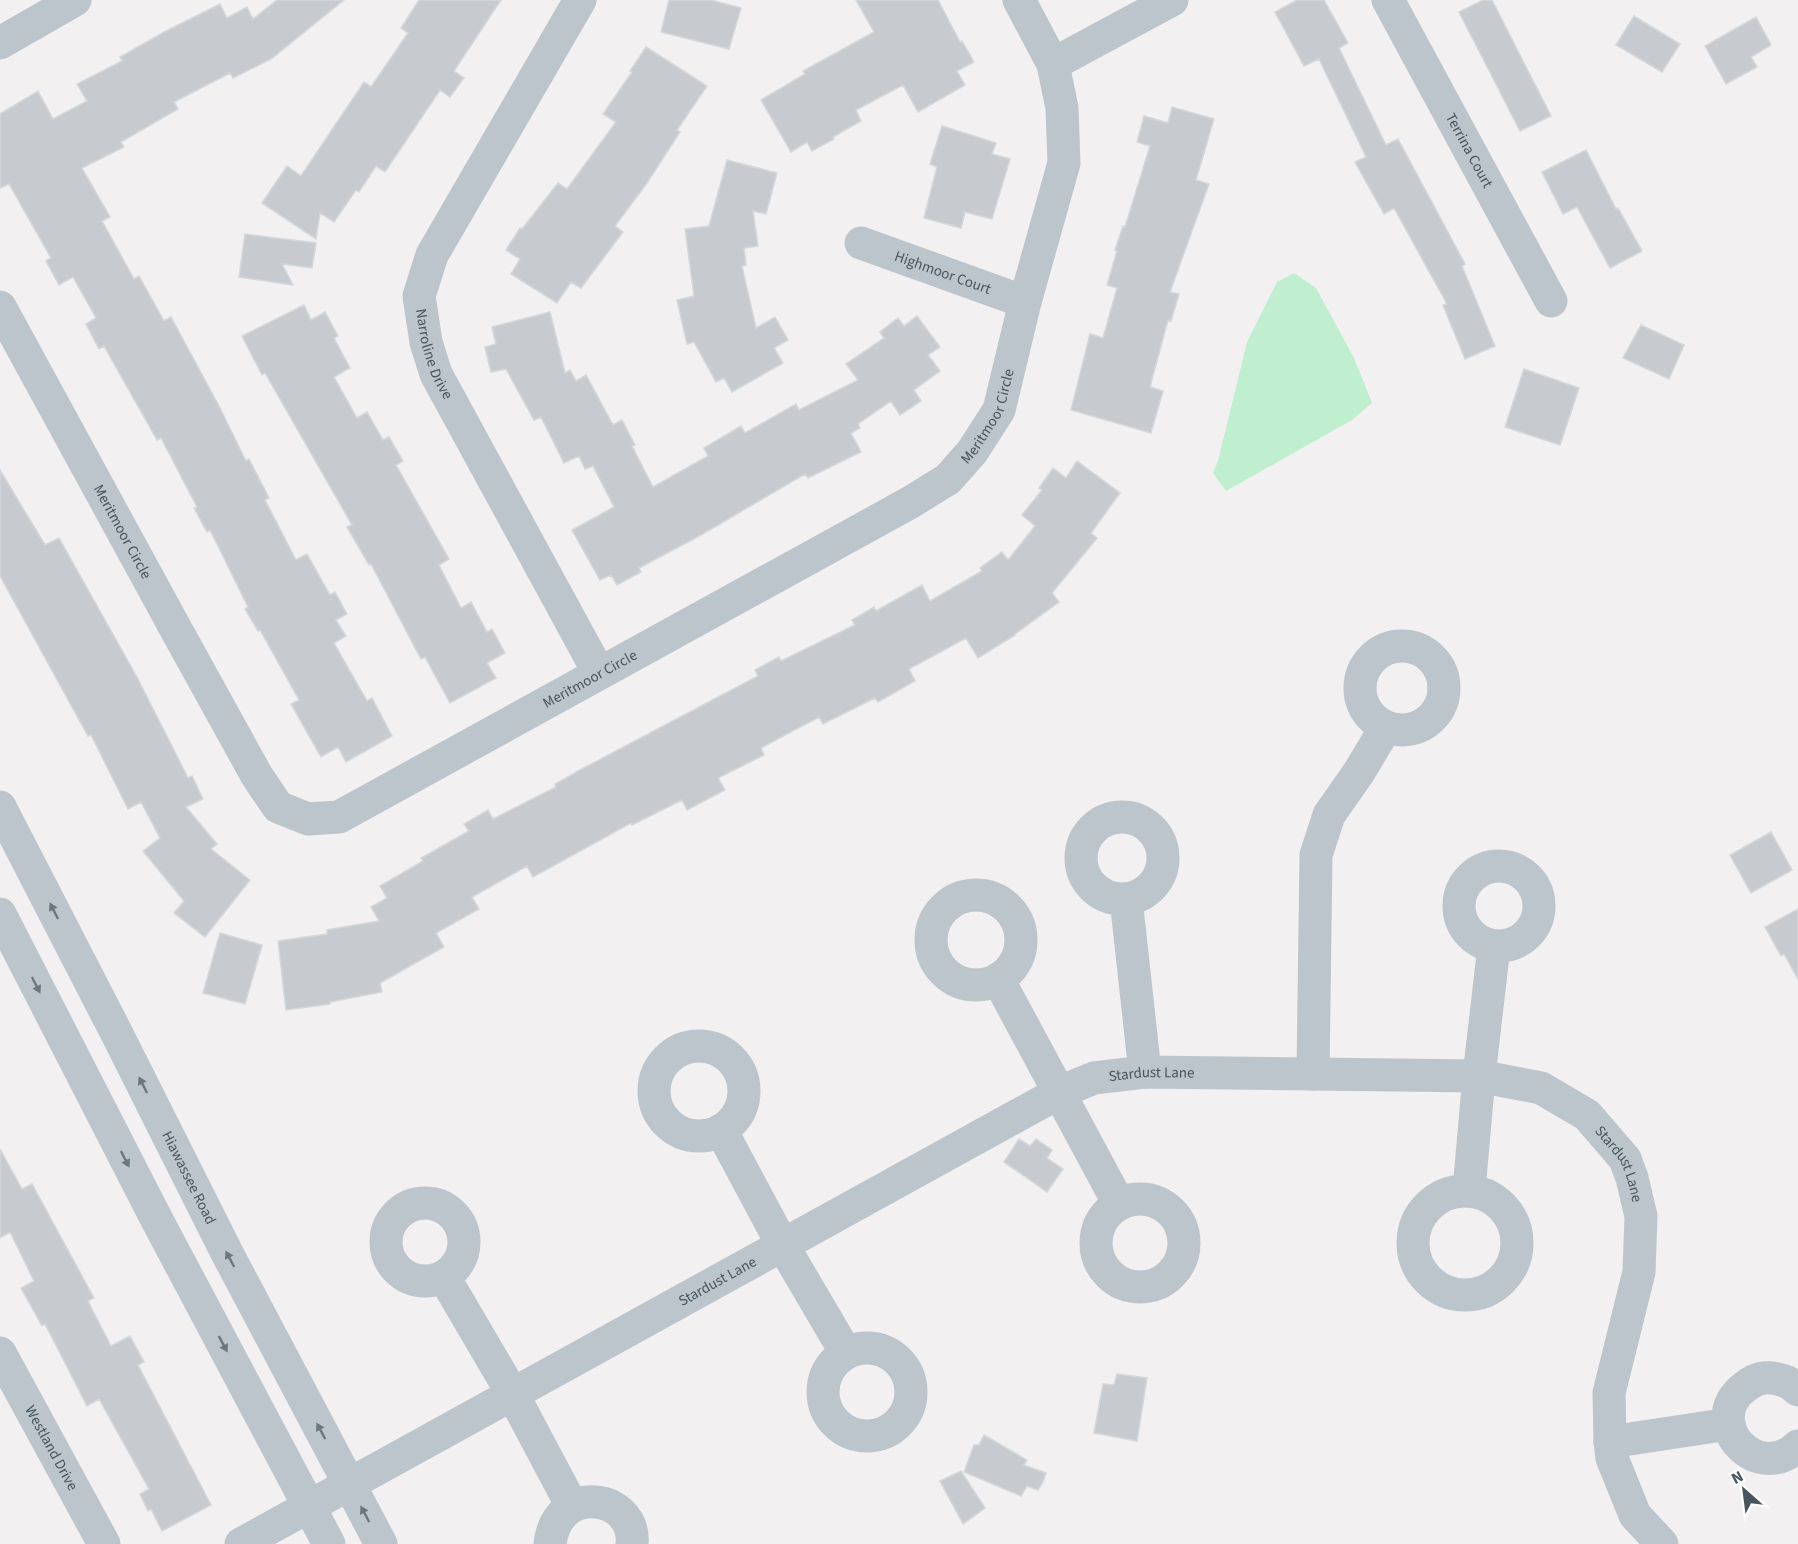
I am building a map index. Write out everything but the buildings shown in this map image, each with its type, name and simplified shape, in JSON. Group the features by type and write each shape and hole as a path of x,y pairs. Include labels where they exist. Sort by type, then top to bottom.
{"street":[{"path":"0,43 75,0"},
{"name":"Narroline Drive","path":"580,0 432,255 419,296 426,342 436,375 599,674"},
{"name":"Meritmoor Circle","path":"0,307 246,756 278,807 308,819 339,817 911,502 948,479 972,452 999,410 1025,302 1064,163 1062,108 1053,64 1019,0"},
{"path":"1053,64 1172,0"},
{"name":"Terrina Court","path":"1388,0 1551,301"},
{"name":"Highmoor Court","path":"861,243 1025,302"},
{"path":"1313,1074 1316,855 1329,815 1359,772 1386,727"},
{"name":"Hiawassee Road","path":"0,807 227,1253 381,1544"},
{"path":"1126,899 1145,1072"},
{"path":"0,914 157,1220 329,1544"},
{"path":"1469,1190 1494,946"},
{"path":"998,979 1119,1204"},
{"name":"Stardust Lane","path":"241,1544 1060,1092 1094,1078 1145,1072 1479,1076 1541,1088 1587,1115 1624,1159 1632,1178 1641,1216 1639,1272 1609,1393 1610,1442 1612,1458 1635,1515 1662,1544"},
{"path":"721,1130 782,1245 846,1353"},
{"path":"444,1277 512,1393 572,1506"},
{"name":"Westland Drive","path":"0,1353 104,1544"},
{"path":"1798,1390 1779,1379 1763,1378 1749,1383 1737,1394 1730,1408 1729,1424 1734,1440 1744,1451 1759,1458 1775,1459 1790,1454 1798,1446"},
{"path":"1610,1442 1729,1424"},
{"path":"550,1544 552,1530 559,1516 572,1506 587,1501 603,1503 618,1510 628,1522 633,1538 632,1544"}],"green space":[{"path":"1294,273 1316,288 1354,358 1372,403 1352,420 1226,491 1213,473 1218,461 1247,342 1277,282"}]}
